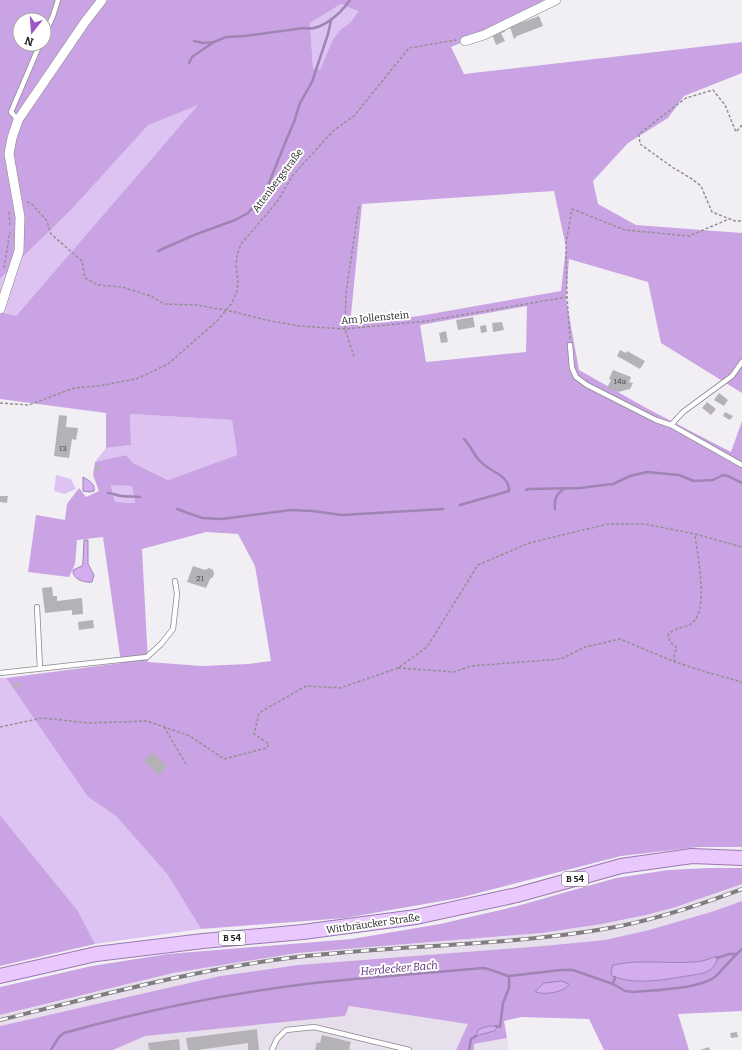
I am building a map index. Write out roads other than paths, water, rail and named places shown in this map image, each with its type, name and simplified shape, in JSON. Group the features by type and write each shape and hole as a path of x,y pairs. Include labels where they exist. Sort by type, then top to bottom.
{"main road":[{"name":"Wittbräucker Straße","path":"0,976 96,954 203,941 303,932 416,917 517,895 621,866 692,856 742,858"}],"street":[{"path":"0,309 19,251 20,217 9,154 12,138 18,120 85,22 102,0"},
{"path":"463,40 484,35 556,0"}],"lane":[{"path":"52,18 58,0"},
{"path":"18,120 11,112 37,52"},
{"path":"570,345 572,368 576,377 587,385 656,420 671,425 742,465"},
{"path":"671,425 683,412 732,376 742,362"},
{"path":"0,673 147,657 174,629 177,594 175,581"},
{"path":"37,607 40,668"},
{"path":"272,1050 276,1039 286,1030 314,1027 409,1050"}],"waterway":[{"path":"189,63 192,57 214,42 226,37 317,27 336,16 350,0"},
{"path":"158,251 194,235 235,220 248,213 265,193 294,122 300,103 312,82 328,34 331,20"},
{"path":"194,41 203,43 214,42"},
{"path":"460,505 509,491 503,477 479,460 464,439"},
{"path":"526,490 580,488 613,484 630,476 647,472 679,475 694,481 713,480 723,475 742,483"},
{"path":"555,509 556,498 564,489"},
{"path":"108,493 120,496 140,497"},
{"path":"177,509 202,518 222,519 291,510 342,515 443,509"},
{"name":"Herdecker Bach","path":"51,1050 59,1037 64,1033 126,1017 220,997 314,983 483,968 509,976 573,970 613,984 625,991 634,992 677,988 700,984 716,976 742,949"},
{"path":"717,958 729,954 736,954"},
{"path":"496,1026 500,1027 503,1003 509,988 509,976"},
{"name":"Herdecker Bach","path":"613,984 615,977"},
{"path":"469,1050 471,1039 476,1036"}],"railway":[{"path":"0,1020 147,984 259,962 335,953 528,939 566,935 622,926 674,912 742,889"}]}
